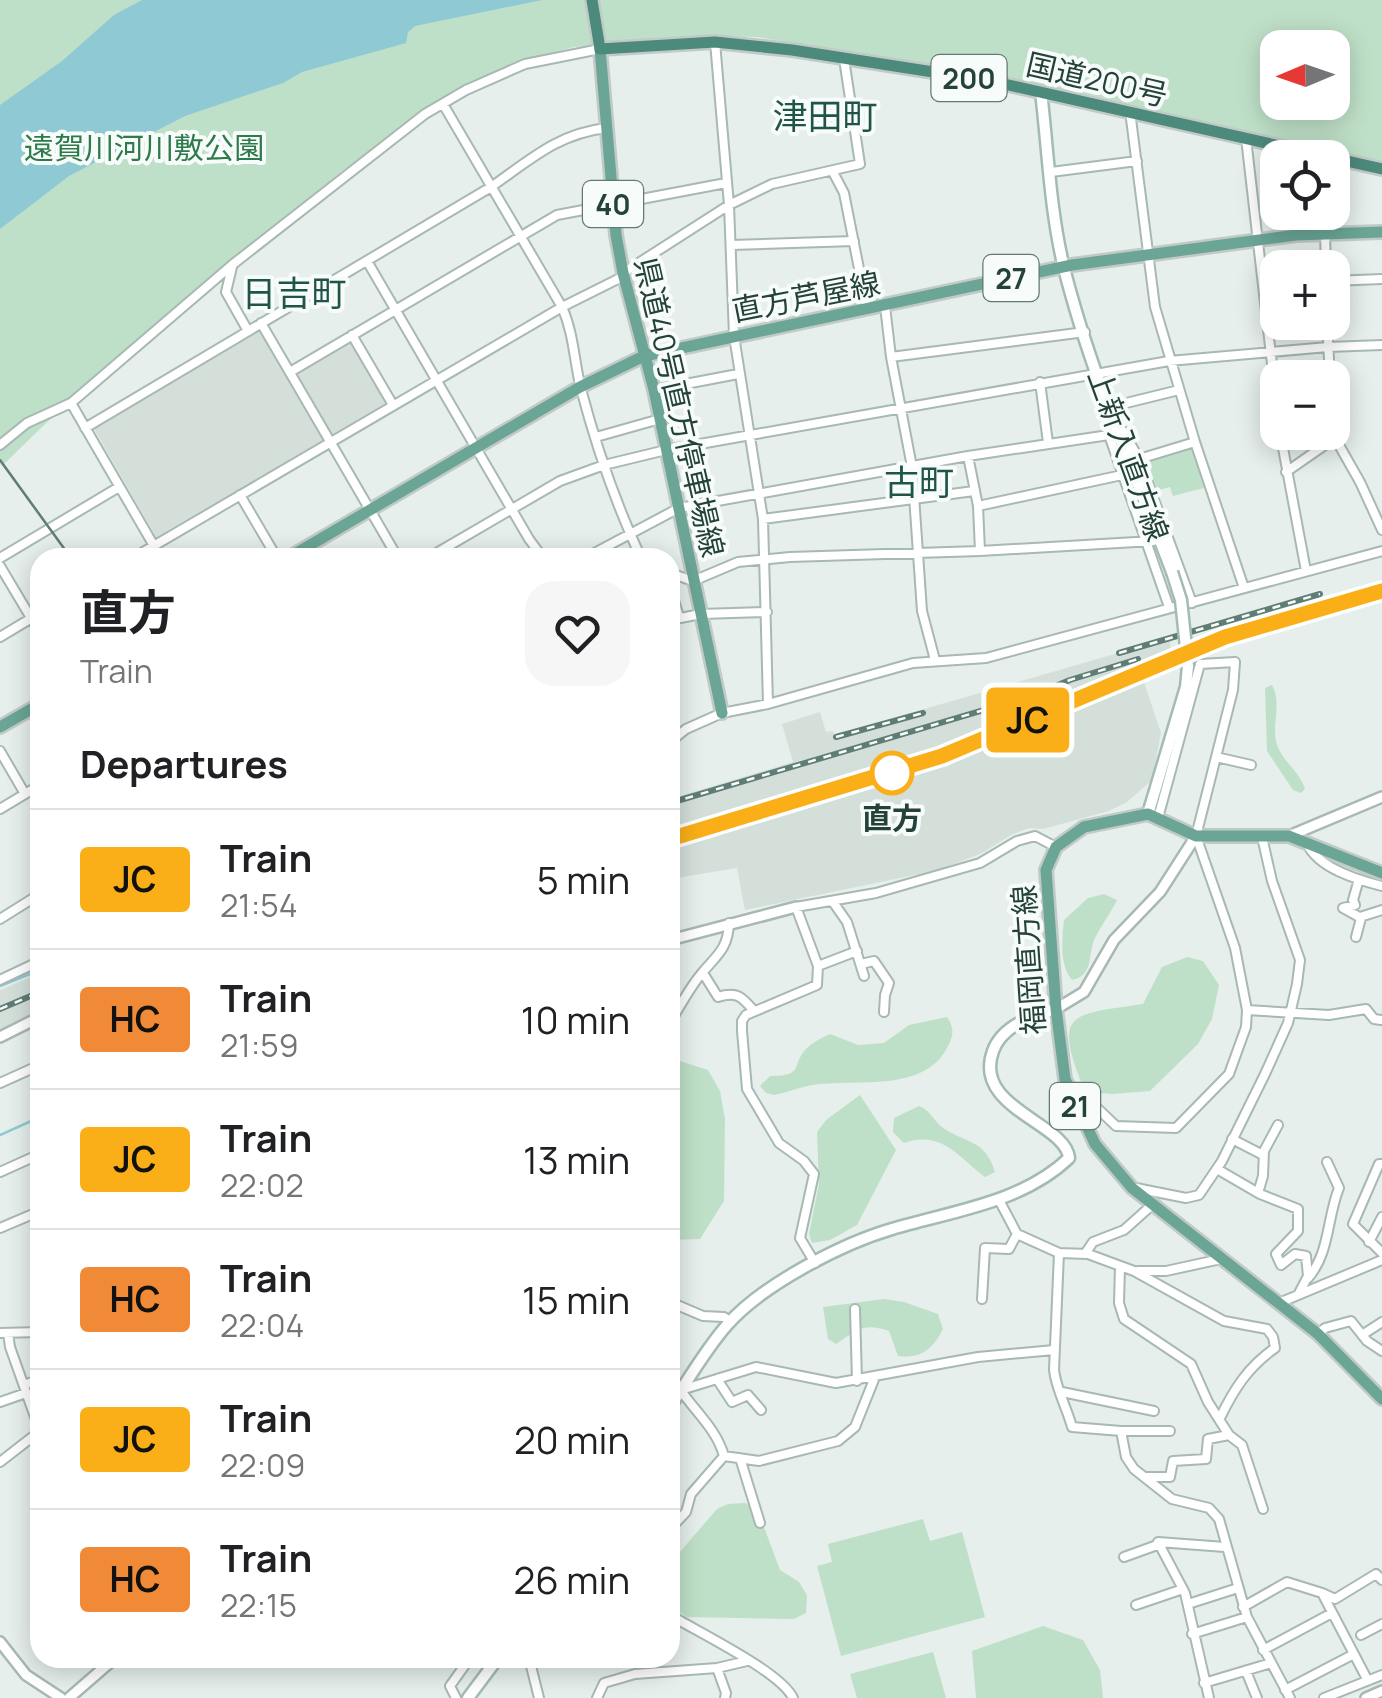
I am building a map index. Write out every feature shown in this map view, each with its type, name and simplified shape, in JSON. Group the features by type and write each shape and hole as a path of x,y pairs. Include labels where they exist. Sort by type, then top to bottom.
{"highway":[{"path":"592,0 599,44"},
{"name":"国道200号","path":"599,44 747,43 991,81 1382,168"}],"main road":[{"name":"県道40号直方停車場線","path":"599,44 624,275 654,390 722,713"},
{"name":"上新入直方線","path":"1041,92 1054,215 1064,267 1110,407 1113,433 1172,572 1180,600 1188,666 1186,688 1153,816"},
{"name":"直方芦屋線","path":"305,548 580,387 644,356 1064,267 1256,240 1382,232"},
{"path":"0,727 30,710"},
{"path":"1153,816 1196,836 1289,836 1382,872"},
{"name":"福岡直方線","path":"1153,816 1084,827 1056,848 1046,870 1056,1008 1071,1098 1095,1144 1132,1188 1318,1334 1382,1399"},
{"path":"681,1390 730,1321 814,1263 888,1230 999,1200 1047,1175 1069,1158 1068,1148 1061,1140 1014,1109 992,1075 990,1061 996,1043 1010,1028 1056,1008"},
{"path":"468,1698 490,1668"}],"street":[{"path":"715,42 729,205 734,336 763,519 768,704"},
{"path":"0,445 27,423 70,403 232,265 382,146 443,104 526,64 599,44"},
{"path":"148,548 562,307 624,275 729,205 772,184 860,164 844,59"},
{"path":"443,104 562,307 575,344 580,387 604,465 637,548"},
{"path":"1130,111 1155,307 1244,588"},
{"path":"85,428 490,187 554,143 582,131 606,128"},
{"path":"1246,138 1260,270"},
{"path":"1050,172 1136,161"},
{"path":"832,172 844,193 866,309"},
{"path":"290,372 519,236 571,211 614,207 726,184"},
{"path":"1325,233 1325,250"},
{"path":"730,246 854,241"},
{"path":"366,260 537,548"},
{"path":"232,265 226,292 248,331"},
{"path":"1350,281 1382,279"},
{"path":"885,306 912,467 922,611 935,660"},
{"path":"261,323 392,548"},
{"path":"891,357 1084,332"},
{"path":"352,335 393,406"},
{"path":"1270,340 1273,360"},
{"path":"1328,340 1329,360"},
{"path":"444,548 560,481 604,465 666,450 1170,361 1382,345"},
{"path":"654,390 738,374"},
{"path":"1040,382 1048,443"},
{"path":"1110,407 1179,390"},
{"path":"70,403 155,548"},
{"path":"596,437 660,419"},
{"path":"604,548 680,508 760,491 1123,431 1140,460 1192,602"},
{"path":"1113,433 1122,475 1150,542 1169,607"},
{"path":"1140,460 1195,442"},
{"path":"1283,450 1306,571"},
{"path":"1286,472 1318,450"},
{"path":"1342,450 1382,530"},
{"path":"968,456 978,506 980,552"},
{"path":"978,506 1122,475"},
{"path":"30,606 0,562 119,486"},
{"path":"763,519 974,491"},
{"path":"240,495 271,548"},
{"path":"680,576 693,580 738,562 765,560 1150,542"},
{"path":"680,734 722,713 913,663 986,658 1382,551"},
{"path":"680,618 767,612"},
{"path":"0,637 30,619"},
{"path":"1056,1008 1084,992 1114,940 1160,892 1196,836 1233,690 1235,662 1200,664 1153,816"},
{"path":"0,751 25,794"},
{"path":"1216,757 1251,764"},
{"path":"0,809 30,791"},
{"path":"1289,836 1382,797"},
{"path":"680,937 796,907 876,893 980,863 1017,841 1035,836 1056,848"},
{"path":"1071,1098 1094,1105 1116,1126 1176,1128 1229,1074 1243,1040 1247,1010 1235,948 1196,836"},
{"path":"1132,1188 1186,1198 1199,1195 1217,1169 1265,1074 1288,1014 1300,960 1272,882 1262,837"},
{"path":"1308,842 1318,859 1382,886"},
{"path":"1358,879 1355,905 1343,908 1360,917 1382,910"},
{"path":"833,902 846,922 864,976"},
{"path":"0,919 30,904"},
{"path":"796,907 818,966 818,985 754,1011 742,1021 745,1082 779,1143 804,1161 814,1174 800,1238 814,1263"},
{"path":"1356,937 1360,917"},
{"path":"680,1007 702,973 724,950 729,923"},
{"path":"818,966 857,952"},
{"path":"861,964 874,961 889,982 884,1012"},
{"path":"0,980 30,966"},
{"path":"702,973 718,997 738,994 754,1011"},
{"path":"1247,1010 1329,1015 1366,1009 1374,1019 1381,1020"},
{"path":"0,1037 30,1022"},
{"path":"0,1082 30,1069"},
{"path":"1258,1193 1264,1176 1263,1155 1278,1126"},
{"path":"1232,1138 1263,1155"},
{"path":"0,1172 30,1158"},
{"path":"1298,1295 1324,1248 1339,1188 1327,1162"},
{"path":"1280,1303 1382,1257 1353,1224 1382,1164"},
{"path":"1217,1169 1258,1193 1298,1208 1298,1231 1276,1254 1281,1265 1295,1254 1306,1256 1308,1278"},
{"path":"999,1200 1017,1234 1060,1253 1085,1254 1134,1271 1224,1321 1268,1330 1274,1337 1275,1348 1236,1385 1220,1418"},
{"path":"1085,1254 1093,1242 1124,1230 1152,1205"},
{"path":"0,1228 30,1216"},
{"path":"1369,1242 1382,1217"},
{"path":"982,1299 985,1248 1009,1249 1017,1234"},
{"path":"1060,1253 1054,1350 1056,1386 1062,1392 1072,1427 1170,1431"},
{"path":"1134,1271 1166,1272 1220,1258"},
{"path":"1120,1266 1119,1303 1124,1319 1191,1364 1208,1402 1229,1435 1242,1446 1264,1509"},
{"path":"680,1306 730,1321"},
{"path":"855,1310 858,1380"},
{"path":"1318,1334 1352,1321 1382,1351"},
{"path":"1362,1335 1382,1322"},
{"path":"30,1332 4,1333 30,1403"},
{"path":"724,1456 720,1440 681,1390 756,1366 836,1383 960,1360 1054,1350"},
{"path":"724,1456 759,1461 838,1440 855,1427 876,1377"},
{"path":"717,1379 732,1402 748,1395 761,1410"},
{"path":"0,1402 30,1386"},
{"path":"1062,1392 1154,1411"},
{"path":"1122,1431 1126,1458 1146,1477 1172,1499 1209,1508 1219,1519 1246,1617 1287,1694 1354,1654"},
{"path":"1146,1477 1166,1479 1177,1460 1206,1460 1208,1439 1229,1435"},
{"path":"0,1462 30,1439"},
{"path":"680,1518 692,1494 724,1456"},
{"path":"740,1458 760,1523"},
{"path":"1124,1556 1158,1542 1225,1547"},
{"path":"1160,1544 1184,1588 1209,1698"},
{"path":"1243,1606 1286,1582 1335,1600 1376,1574 1382,1580"},
{"path":"1136,1604 1184,1588"},
{"path":"1188,1604 1238,1588"},
{"path":"1322,1593 1366,1678"},
{"path":"1264,1650 1332,1613"},
{"path":"1192,1634 1246,1617"},
{"path":"680,1622 774,1676 791,1697"},
{"path":"1361,1635 1382,1624"},
{"path":"0,1642 26,1675 61,1698"},
{"path":"597,1698 604,1683 634,1674 717,1668 747,1661"},
{"path":"1204,1683 1271,1663"},
{"path":"70,1698 104,1668"},
{"path":"456,1698 450,1686 463,1668"},
{"path":"532,1668 539,1698"},
{"path":"717,1668 726,1693 724,1698"},
{"path":"1246,1671 1258,1698"},
{"path":"1324,1698 1382,1674"},
{"path":"1366,1698 1382,1691"}],"shaded area":[{"path":"262,330 325,440 156,537 93,427"},
{"path":"352,340 388,404 332,436 295,372"},
{"path":"1170,638 1172,667 1144,682 1161,733 1152,780 1127,802 1109,811 1043,829 1029,828 939,870 745,910 737,868 680,877 680,796 793,762 782,724 820,712 826,732 833,731 834,735"},
{"path":"30,977 30,1016 0,1031 0,990"}],"green space":[{"name":"遠賀川河川敷公園","path":"0,0 1382,0 1382,163 1350,156 1350,140 1283,140 1086,94 757,37 696,36 574,47 520,61 425,109 341,172 76,394 4,464 0,458"},
{"path":"1192,447 1204,488 1173,496 1170,487 1155,491 1146,460"},
{"path":"1272,685 1276,741 1302,782 1305,789 1301,793 1293,790 1267,751 1265,688"},
{"path":"1104,894 1117,900 1095,938 1087,969 1072,980 1063,959 1064,920 1088,898"},
{"path":"1187,957 1203,961 1219,985 1212,1019 1198,1044 1150,1091 1085,1092 1070,1046 1069,1031 1074,1022 1098,1011 1143,1004 1162,967"},
{"path":"947,1017 952,1031 948,1046 938,1060 909,1077 814,1085 774,1095 760,1086 770,1076 793,1072 807,1048 830,1034 858,1045 884,1043 909,1025"},
{"path":"680,1061 708,1070 720,1091 725,1119 724,1201 700,1239 680,1240"},
{"path":"860,1095 896,1150 857,1225 830,1240 812,1243 809,1234 819,1184 817,1132 826,1120"},
{"path":"919,1106 942,1127 980,1147 995,1172 985,1177 939,1143 904,1143 893,1132 894,1118"},
{"path":"884,1299 938,1314 943,1329 935,1342 920,1354 898,1356 889,1331 873,1327 855,1331 836,1344 828,1339 823,1307"},
{"path":"745,1503 758,1511 780,1570 799,1582 807,1595 806,1613 794,1619 687,1617 680,1612 680,1552 717,1509"},
{"path":"923,1519 930,1541 962,1532 985,1617 841,1656 817,1566 832,1562 828,1544"},
{"path":"1043,1626 1083,1640 1100,1670 1103,1698 976,1698 972,1651"},
{"path":"933,1652 946,1698 857,1698 850,1674"}],"water":[{"path":"142,0 542,0 415,26 408,32 406,43 302,72 283,83 185,116 69,176 0,229 0,105 62,61 114,15"}],"waterway":[{"path":"0,986 30,974"},
{"path":"0,1135 30,1122"}],"tram line":[{"path":"0,460 64,548"}],"railway":[{"path":"680,836 868,781 976,744 1225,637 1382,591"},
{"path":"1119,653 1320,594"},
{"path":"680,800 1031,696 1138,659"},
{"path":"836,737 923,713"},
{"path":"0,1009 30,996"}],"train":[{"name":"JC","path":"680,836 942,756 1225,637 1382,591"}],"place":[{"name":"直方","path":"892,773"}],"district":[{"name":"津田町","path":"825,116"},
{"name":"日吉町","path":"294,293"},
{"name":"古町","path":"919,482"}]}
